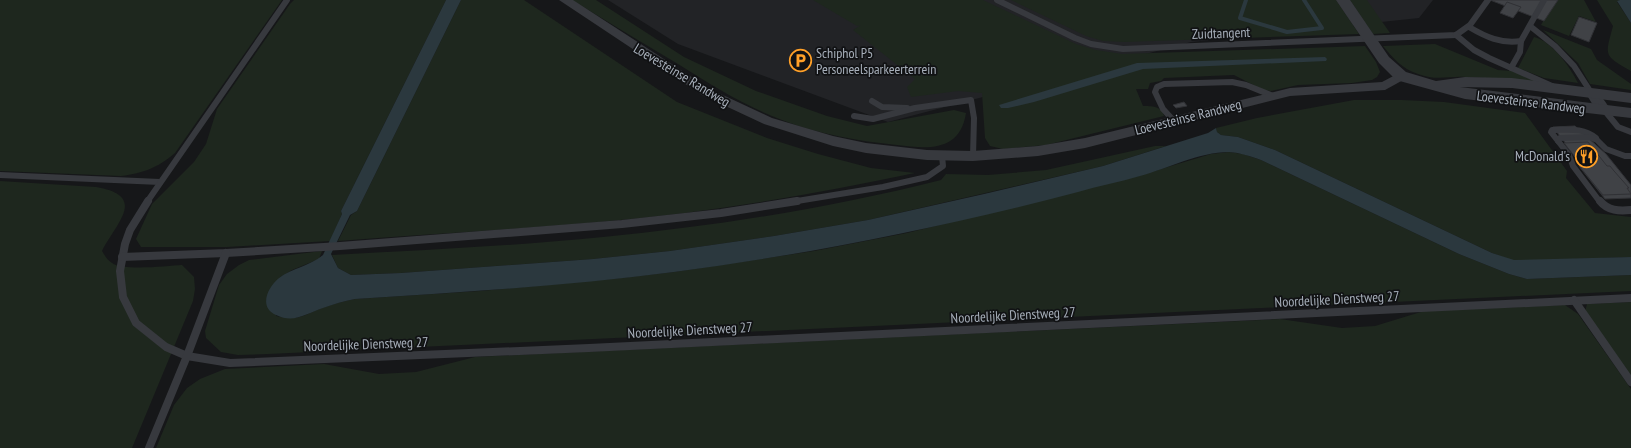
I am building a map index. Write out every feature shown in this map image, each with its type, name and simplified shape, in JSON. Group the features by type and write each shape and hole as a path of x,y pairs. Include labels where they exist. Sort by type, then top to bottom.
{"street":[{"name":"Loevesteinse Randweg","path":"565,0 706,92 768,121 803,133 866,148 942,156 973,156 1038,151 1085,143 1290,92 1385,86 1401,76"},
{"name":"Loevesteinse Randweg","path":"1343,0 1384,60 1401,76 1465,94 1631,114"},
{"name":"Loevesteinse Randweg","path":"1432,85 1478,81 1526,85 1631,98"},
{"path":"1592,94 1605,111"}],"lane":[{"name":"Noordelijke Dienstweg 27","path":"287,0 160,182 130,230 125,244 120,271 123,297 136,323 166,347 187,356 238,363 1631,298"},
{"name":"Zuidtangent","path":"997,0 1075,38 1091,44 1123,49 1456,35 1469,27"},
{"path":"1488,0 1469,27 1488,38 1499,42 1510,43 1521,41"},
{"path":"1511,68 1520,52 1521,41 1544,0"},
{"path":"1530,26 1555,46 1574,66 1592,94"},
{"path":"1456,35 1474,50 1562,90"},
{"path":"1174,121 1164,109 1155,92 1157,87 1164,84 1232,82 1246,85 1272,96"},
{"path":"854,116 873,119 915,108 971,100 974,118 973,156"},
{"path":"872,101 882,107 915,108"},
{"path":"1605,111 1618,127 1631,132"},
{"path":"1631,156 1625,156 1606,148 1590,132 1584,129 1552,130 1551,132 1569,155 1573,166 1603,205 1616,211 1631,210"},
{"path":"1558,141 1560,138 1590,137 1597,140"},
{"path":"122,257 226,253 340,246 622,224 721,213 884,187 927,177 943,166 942,156"},
{"path":"0,175 160,182"},
{"path":"149,448 187,356 226,253"},
{"path":"1574,300 1631,382"}],"shaded area":[{"path":"0,0 282,0 175,153 150,169 121,176 0,171"},
{"path":"294,0 446,0 341,211 342,214 330,241 227,247 141,247 136,239 152,204 194,162 206,144 217,109"},
{"path":"446,0 461,0 357,211 350,215 331,254 338,268 351,275 401,273 593,259 670,251 774,236 868,220 1103,166 1208,133 1216,128 1217,132 1221,135 1238,137 1275,150 1492,253 1514,260 1631,257 1631,275 1527,279 1509,274 1459,254 1261,160 1238,153 1229,152 1195,157 1151,173 978,217 776,257 674,272 594,281 355,299 335,304 300,317 289,318 276,315 267,307 266,302 271,286 284,275 318,259 323,255 342,214 341,211"},
{"path":"461,0 524,0 677,102 767,138 818,154 871,168 915,173 858,185 743,205 685,213 555,226 338,241 351,215 357,211"},
{"path":"572,0 596,0 684,57 756,91 827,116 867,126 954,110 966,113 963,126 957,135 950,141 931,147 920,147 853,139 796,125 768,114 728,95"},
{"path":"608,0 1433,0 1419,18 1191,42 888,122 678,44"},
{"path":"813,0 983,0 1076,44 1096,50 1122,54 1365,46 1376,62 1380,72 1377,77 1372,80 1352,83 1298,85 1271,91 1263,90 1234,75 1164,78 1161,81 1150,83 1148,89 1136,89 1143,106 1159,108 1164,116 1046,145 1003,149 990,146 985,138 982,93 958,91 911,97 907,87 915,79 853,30 861,25 857,26"},
{"path":"1011,0 1336,0 1359,34 1125,42 1103,41 1086,36"},
{"path":"1350,0 1367,0 1390,33 1373,34"},
{"path":"1555,0 1584,0 1596,22 1579,16 1569,36 1541,25"},
{"path":"1597,0 1620,0 1617,2 1631,23 1631,71 1615,61 1608,54 1608,43 1613,26"},
{"path":"1631,0 1631,23 1617,1"},
{"path":"1543,30 1591,49 1597,60 1631,84 1631,90 1590,84 1578,63"},
{"path":"1534,37 1541,39 1554,49 1565,62 1578,83 1544,78 1518,68"},
{"path":"1435,44 1498,70 1512,71 1543,84 1485,78 1436,78 1424,76 1407,69 1394,59 1383,46"},
{"path":"1325,57 1327,59 1326,61 1143,69 1034,102 1008,108 1001,108 999,105 1137,63"},
{"path":"1354,100 1444,102 1525,113 1567,171 1566,178 1595,213 1631,217 1631,257 1514,261 1492,253 1275,150 1238,137 1221,135 1217,132 1216,128 1257,118"},
{"path":"1155,146 1166,146 1103,166 868,220 774,236 670,251 593,259 401,273 351,275 338,268 332,255 535,243 646,233 731,222 899,190 941,180 946,174 988,175 1046,170"},
{"path":"1229,152 1243,154 1261,160 1459,254 1509,274 1527,279 1631,275 1631,291 238,355 221,352 206,338 205,331 219,285 227,274 249,260 322,251 319,259 292,270 279,278 276,316 296,318 330,305 355,299 480,291 611,279 674,272 814,251 907,233 1138,176 1211,154"},
{"path":"0,181 96,187 112,191 121,197 125,204 124,212 102,251 107,259 112,263 125,267 182,265 194,277 195,289 193,301 132,448 0,448"},
{"path":"1631,302 1631,377 1585,312 1587,304"},
{"path":"1565,305 1578,314 1631,389 1631,448 156,448 174,405 187,388 200,379 225,369 324,364 379,374 416,372 475,357 1280,319 1342,328 1375,326 1424,311"}],"building":[{"path":"1490,0 1558,0 1544,21"},
{"path":"1507,2 1521,7 1513,18 1500,13"},
{"path":"1579,17 1597,23 1589,42 1571,35"},
{"path":"1184,102 1187,106 1176,108 1173,105"},
{"path":"1575,126 1606,154 1631,185 1631,198 1605,199 1579,166 1583,166 1553,127"},
{"path":"1588,142 1607,166 1610,166 1629,188 1627,188 1631,194 1603,195 1580,167 1583,167 1564,143"}],"waterway":[{"path":"1246,0 1240,18 1287,32 1322,28 1304,0"}],"place":[{"name":"Schiphol P5 Personeelsparkeerterrein","path":"800,61"},
{"name":"McDonald's","path":"1586,156"}]}
